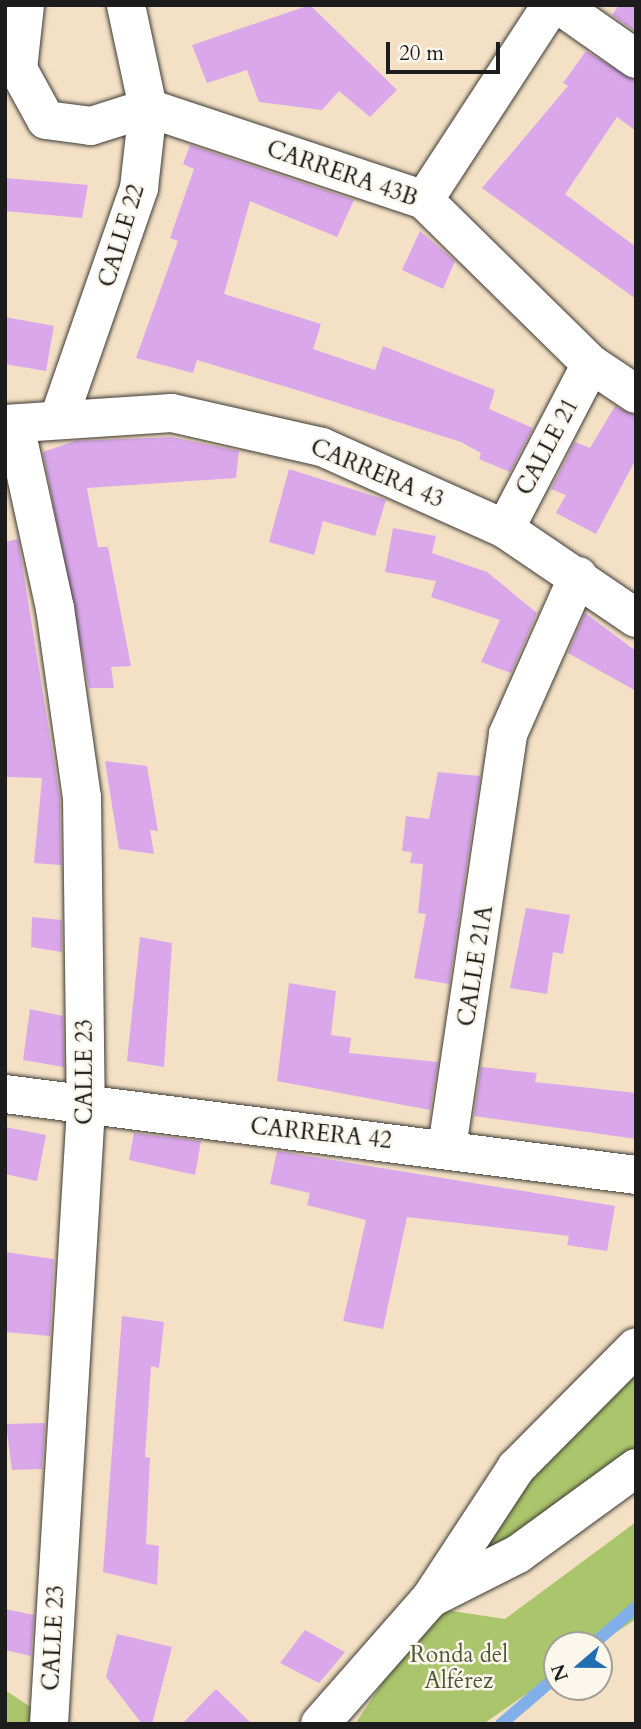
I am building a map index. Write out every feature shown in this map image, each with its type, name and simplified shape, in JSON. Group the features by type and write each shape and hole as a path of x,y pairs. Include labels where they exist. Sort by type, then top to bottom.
{"street":[{"path":"25,5 18,69 47,120 91,126 148,108"},
{"name":"CALLE 22","path":"58,418 139,188 148,108 126,5"},
{"path":"424,200 551,5"},
{"path":"559,5 636,59"},
{"name":"CARRERA 43B","path":"148,108 424,200 591,364 636,394"},
{"name":"CALLE 21","path":"505,529 591,364"},
{"name":"CARRERA 43","path":"10,425 58,418 172,413 322,447 505,529 578,576 636,618"},
{"name":"CALLE 23","path":"10,425 55,608 82,797 86,1108 49,1724"},
{"name":"CALLE 21A","path":"447,1148 504,784 508,734 578,576"},
{"name":"CARRERA 42","path":"5,1094 86,1108 447,1148 636,1175"},
{"path":"320,1724 429,1599 516,1468 636,1347"},
{"path":"429,1599 518,1554 636,1468"}],"green space":[{"path":"636,1347 636,1452 430,1599"},
{"name":"Ronda del Alférez","path":"636,1522 636,1619 613,1634 613,1631 543,1631 543,1683 483,1724 355,1724 432,1608 505,1619"},
{"path":"5,1690 56,1724 5,1724"}],"building":[{"path":"310,5 397,90 370,117 339,91 322,110 259,102 247,70 207,83 192,45"},
{"path":"619,5 636,5 636,32 612,15"},
{"path":"586,51 636,81 636,131 617,117 565,194 636,247 636,299 482,188 568,86 563,83"},
{"path":"190,145 354,200 337,237 250,201 224,294 321,324 313,349 375,370 383,346 495,390 489,409 533,428 510,472 479,459 481,453 461,442 300,391 197,360 193,373 136,358 178,241 170,238 194,169 183,164"},
{"path":"5,178 88,185 82,218 5,211"},
{"path":"420,231 455,261 443,289 402,270"},
{"path":"5,317 54,326 46,371 5,364"},
{"path":"615,406 636,416 636,459 596,534 556,513 566,495 551,489 575,442 590,448"},
{"path":"171,437 239,451 236,478 87,488 98,547 108,547 131,666 111,667 114,688 89,688 43,452 75,441"},
{"path":"289,469 386,500 375,536 323,521 314,555 269,542"},
{"path":"393,528 436,536 432,553 487,572 537,613 511,673 481,662 500,620 431,597 436,581 385,572"},
{"path":"18,539 60,799 61,865 34,863 42,778 5,777 5,542"},
{"path":"585,613 636,651 636,691 568,653"},
{"path":"105,761 147,766 158,831 150,830 154,854 119,849"},
{"path":"438,772 480,776 449,984 414,978 426,914 418,913 423,864 410,863 412,852 402,851 406,816 429,819"},
{"path":"526,908 570,915 563,954 553,952 547,994 510,988"},
{"path":"32,917 62,920 62,952 31,947"},
{"path":"140,937 172,943 164,1067 127,1061"},
{"path":"289,983 336,991 331,1035 351,1038 349,1053 438,1062 430,1110 277,1081"},
{"path":"30,1009 63,1016 64,1067 23,1060"},
{"path":"481,1067 537,1073 535,1082 636,1093 636,1139 474,1116"},
{"path":"5,1127 46,1135 37,1181 5,1174"},
{"path":"134,1133 201,1141 195,1175 129,1160"},
{"path":"277,1151 615,1206 607,1251 567,1245 569,1236 407,1217 383,1329 343,1321 366,1220 307,1205 310,1193 270,1184"},
{"path":"5,1252 54,1259 50,1336 5,1332"},
{"path":"122,1316 164,1322 159,1368 151,1366 145,1457 150,1458 146,1544 159,1546 157,1585 103,1572"},
{"path":"45,1423 42,1469 12,1470 6,1424"},
{"path":"5,1609 34,1615 31,1656 5,1650"},
{"path":"305,1630 345,1652 319,1683 280,1663"},
{"path":"117,1634 172,1647 152,1724 142,1724 106,1677"},
{"path":"216,1689 252,1724 182,1724"}],"waterway":[{"path":"608,1631 636,1607"},
{"path":"501,1724 543,1688"}]}
